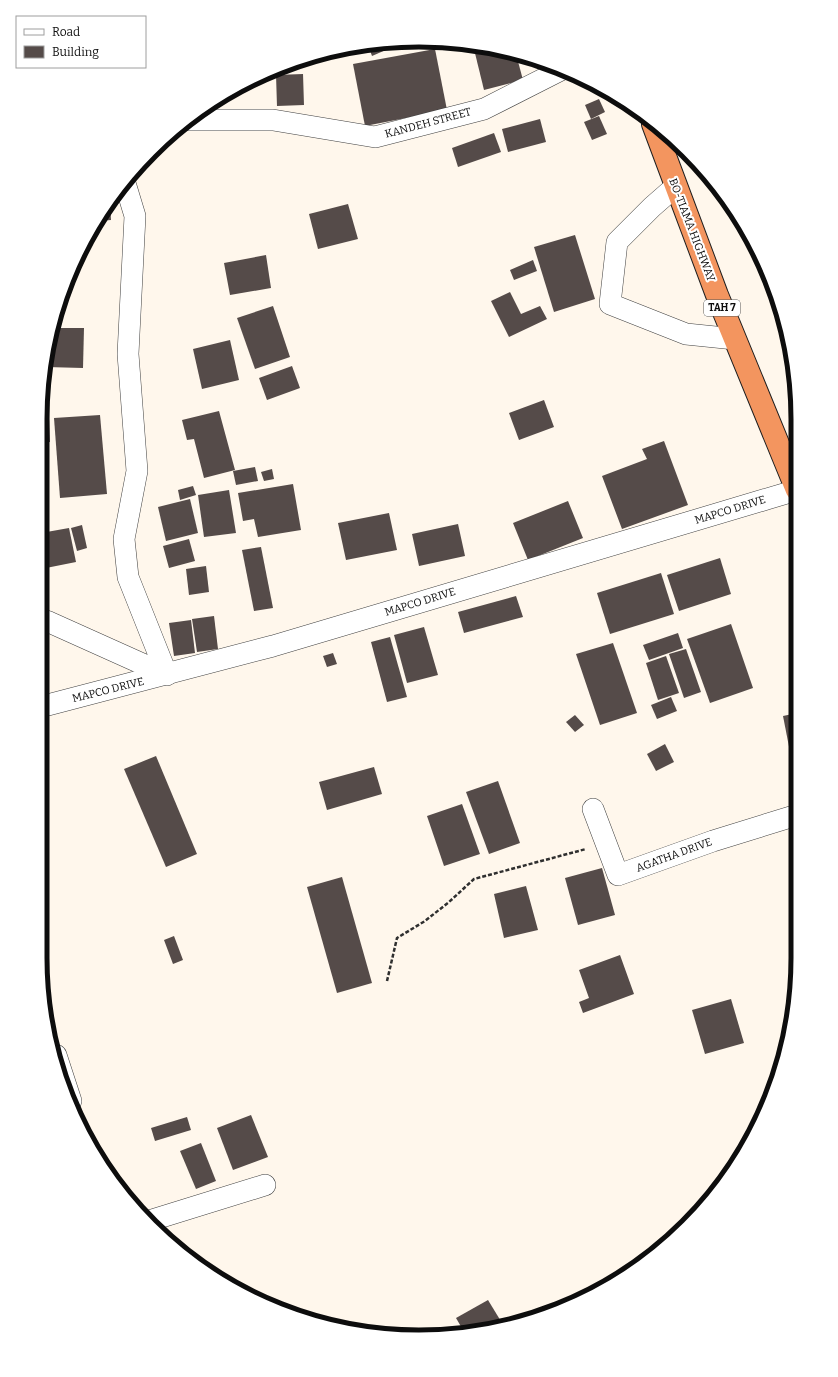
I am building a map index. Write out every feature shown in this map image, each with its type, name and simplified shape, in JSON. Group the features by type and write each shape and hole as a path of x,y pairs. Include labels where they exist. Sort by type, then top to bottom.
{"highway":[{"name":"BO-TIAMA HIGHWAY","path":"656,133 717,295 791,475"}],"street":[{"name":"KANDEH STREET","path":"198,120 273,120 375,137 484,109 555,73"},
{"path":"676,186 652,207 617,242 610,304 686,334 735,339"},
{"path":"127,189 136,216 128,354 137,471 124,539 128,577 167,675"},
{"name":"MAPCO DRIVE","path":"47,705 273,646 791,492"},
{"path":"47,621 167,675"},
{"name":"AGATHA DRIVE","path":"593,809 618,875 791,817"},
{"path":"154,1219 265,1185"}],"path":[{"path":"387,981 397,938 425,921 474,879 606,844"}],"building":[{"path":"389,48 372,56 370,50"},
{"path":"435,49 447,110 365,126 353,64"},
{"path":"474,51 518,61 523,80 484,90"},
{"path":"303,74 304,105 277,106 277,75"},
{"path":"599,99 605,112 591,119 585,105"},
{"path":"599,116 607,134 592,140 584,122"},
{"path":"540,119 546,142 508,152 502,129"},
{"path":"494,133 501,152 458,167 452,148"},
{"path":"348,204 358,239 318,249 309,214"},
{"path":"111,211 111,220 105,220"},
{"path":"575,235 595,299 554,312 534,247"},
{"path":"266,255 271,288 230,295 224,263"},
{"path":"533,260 537,271 514,280 510,270"},
{"path":"510,292 521,314 540,306 547,319 509,337 491,301"},
{"path":"273,306 290,357 255,369 237,318"},
{"path":"59,328 84,328 83,368 50,367"},
{"path":"230,340 239,380 202,389 193,349"},
{"path":"292,366 300,388 267,400 259,378"},
{"path":"544,400 554,427 519,440 509,413"},
{"path":"219,411 235,470 204,478 194,439 187,440 182,420"},
{"path":"47,414 49,414 50,442 47,442"},
{"path":"100,415 107,494 60,498 54,418"},
{"path":"664,441 688,505 622,529 602,476 647,459 642,449"},
{"path":"255,467 258,481 236,485 233,471"},
{"path":"272,469 274,479 264,481 261,472"},
{"path":"293,484 301,530 258,537 254,519 243,521 238,493"},
{"path":"193,486 196,495 180,500 178,490"},
{"path":"229,490 236,533 204,537 198,495"},
{"path":"190,499 198,533 166,541 158,507"},
{"path":"568,501 583,538 528,560 513,523"},
{"path":"389,513 397,550 346,560 338,523"},
{"path":"458,524 465,556 419,566 412,534"},
{"path":"82,525 87,548 77,551 71,528"},
{"path":"69,528 76,562 47,568 47,532"},
{"path":"189,539 195,561 169,568 163,546"},
{"path":"261,547 273,608 254,611 242,550"},
{"path":"720,558 731,594 679,611 667,575"},
{"path":"206,566 209,592 189,595 186,569"},
{"path":"661,573 674,614 610,634 597,593"},
{"path":"516,596 523,617 464,633 458,612"},
{"path":"214,616 218,649 197,652 192,619"},
{"path":"191,620 195,653 174,656 169,623"},
{"path":"731,624 753,688 710,703 687,639"},
{"path":"424,627 438,675 407,683 394,635"},
{"path":"678,633 683,648 649,660 643,645"},
{"path":"390,637 407,697 387,702 371,642"},
{"path":"613,643 637,713 600,725 576,654"},
{"path":"686,649 701,692 684,698 669,654"},
{"path":"333,653 337,664 327,667 323,656"},
{"path":"666,656 679,693 658,700 646,663"},
{"path":"671,697 677,711 657,719 651,705"},
{"path":"791,714 791,757 783,716"},
{"path":"575,715 584,725 575,732 566,722"},
{"path":"665,744 674,762 656,771 647,754"},
{"path":"156,756 197,854 166,867 124,769"},
{"path":"374,767 382,794 327,810 319,782"},
{"path":"498,781 520,843 489,854 466,792"},
{"path":"462,804 480,854 444,866 427,816"},
{"path":"602,868 615,915 578,925 565,878"},
{"path":"342,877 372,983 337,993 307,887"},
{"path":"526,886 538,930 504,938 494,894"},
{"path":"174,936 183,960 173,964 164,940"},
{"path":"620,955 634,994 583,1013 579,1002 589,998 579,970"},
{"path":"731,999 744,1043 705,1054 692,1010"},
{"path":"251,1115 268,1157 233,1170 217,1128"},
{"path":"187,1117 191,1130 155,1141 151,1128"},
{"path":"201,1143 216,1181 196,1189 180,1151"},
{"path":"488,1300 501,1321 462,1328 456,1318"}]}
